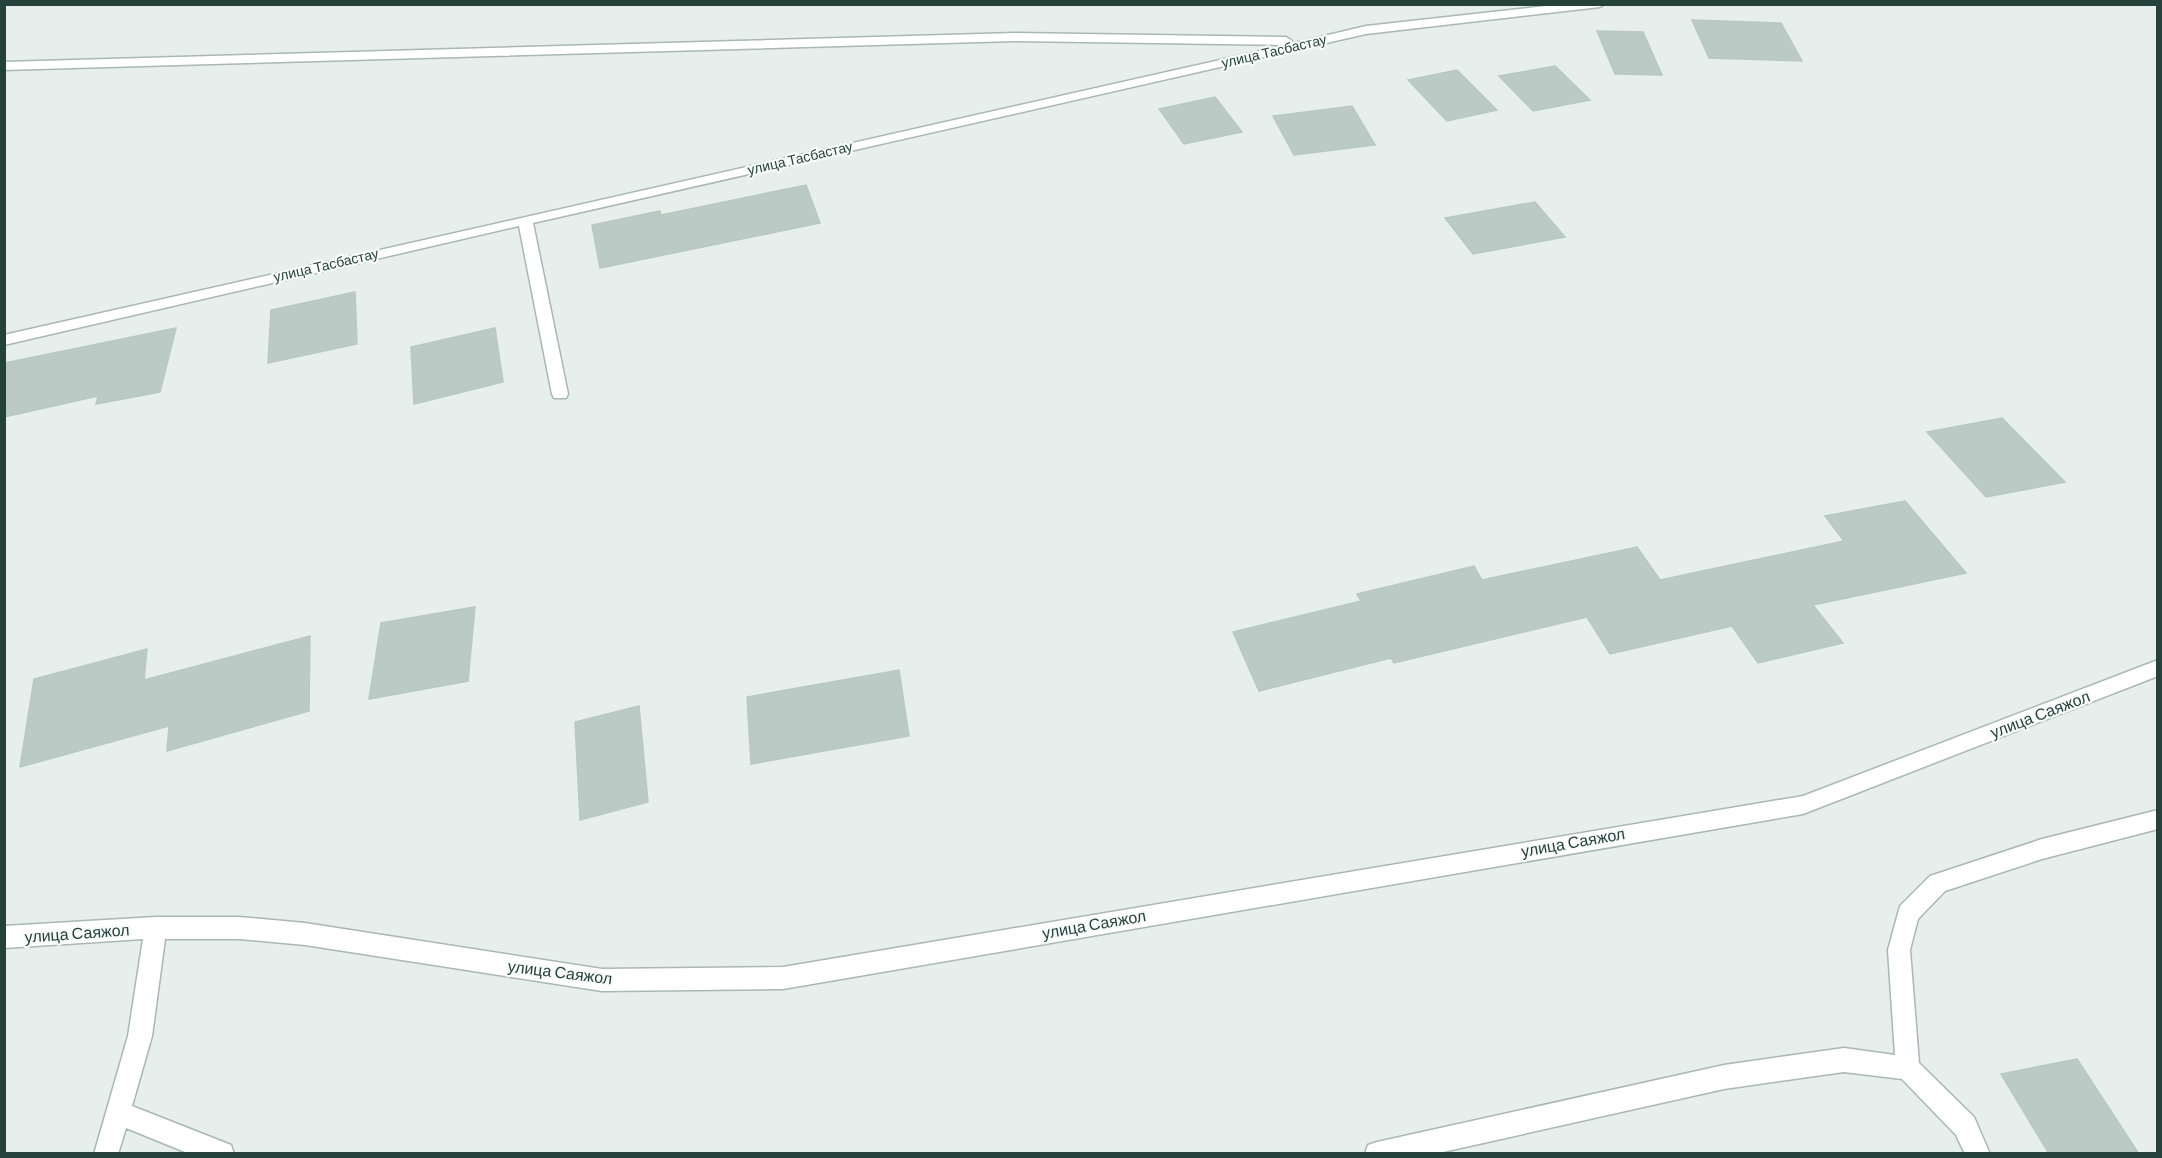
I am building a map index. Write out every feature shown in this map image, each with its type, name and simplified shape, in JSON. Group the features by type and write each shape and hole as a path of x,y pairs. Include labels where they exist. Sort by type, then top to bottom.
{"street":[{"name":"улица Тасбастау","path":"4,340 1366,30 1600,4"},
{"path":"4,66 1015,37 1318,41"},
{"path":"525,220 560,394"},
{"name":"улица Саяжол","path":"4,937 156,928 239,928 305,934 602,980 783,978 1803,805 2157,668"},
{"path":"1908,1068 1899,951 1908,913 1938,883 2042,849 2157,819"},
{"path":"106,1154 140,1036 156,928"},
{"path":"1377,1154 1724,1077 1844,1060 1908,1068 1965,1126 1978,1154"},
{"path":"118,1113 222,1154"}],"building":[{"path":"1692,20 1781,23 1802,61 1709,58"},
{"path":"1597,31 1643,32 1662,75 1615,74"},
{"path":"1555,66 1590,100 1533,111 1499,76"},
{"path":"1457,70 1497,110 1447,121 1408,80"},
{"path":"1215,97 1242,132 1184,144 1159,109"},
{"path":"1352,106 1375,145 1294,155 1273,116"},
{"path":"806,185 820,223 600,268 592,225 660,211 661,215"},
{"path":"1535,202 1565,237 1473,254 1445,218"},
{"path":"355,292 357,344 268,363 271,310"},
{"path":"176,328 160,392 96,404 98,396 4,417 4,363"},
{"path":"495,328 503,382 414,404 411,347"},
{"path":"2002,418 2065,482 1986,497 1927,432"},
{"path":"1905,501 1966,573 1813,605 1843,643 1758,663 1732,626 1610,654 1587,617 1394,663 1391,658 1259,691 1233,632 1361,601 1357,594 1474,566 1482,580 1637,547 1660,580 1844,541 1825,516"},
{"path":"475,607 468,681 369,699 381,623"},
{"path":"310,636 309,711 167,751 169,726 20,767 34,679 147,649 144,680"},
{"path":"899,670 909,736 751,764 747,697"},
{"path":"639,706 648,802 580,820 575,722"},
{"path":"2077,1059 2139,1154 2049,1154 2001,1074"}]}
